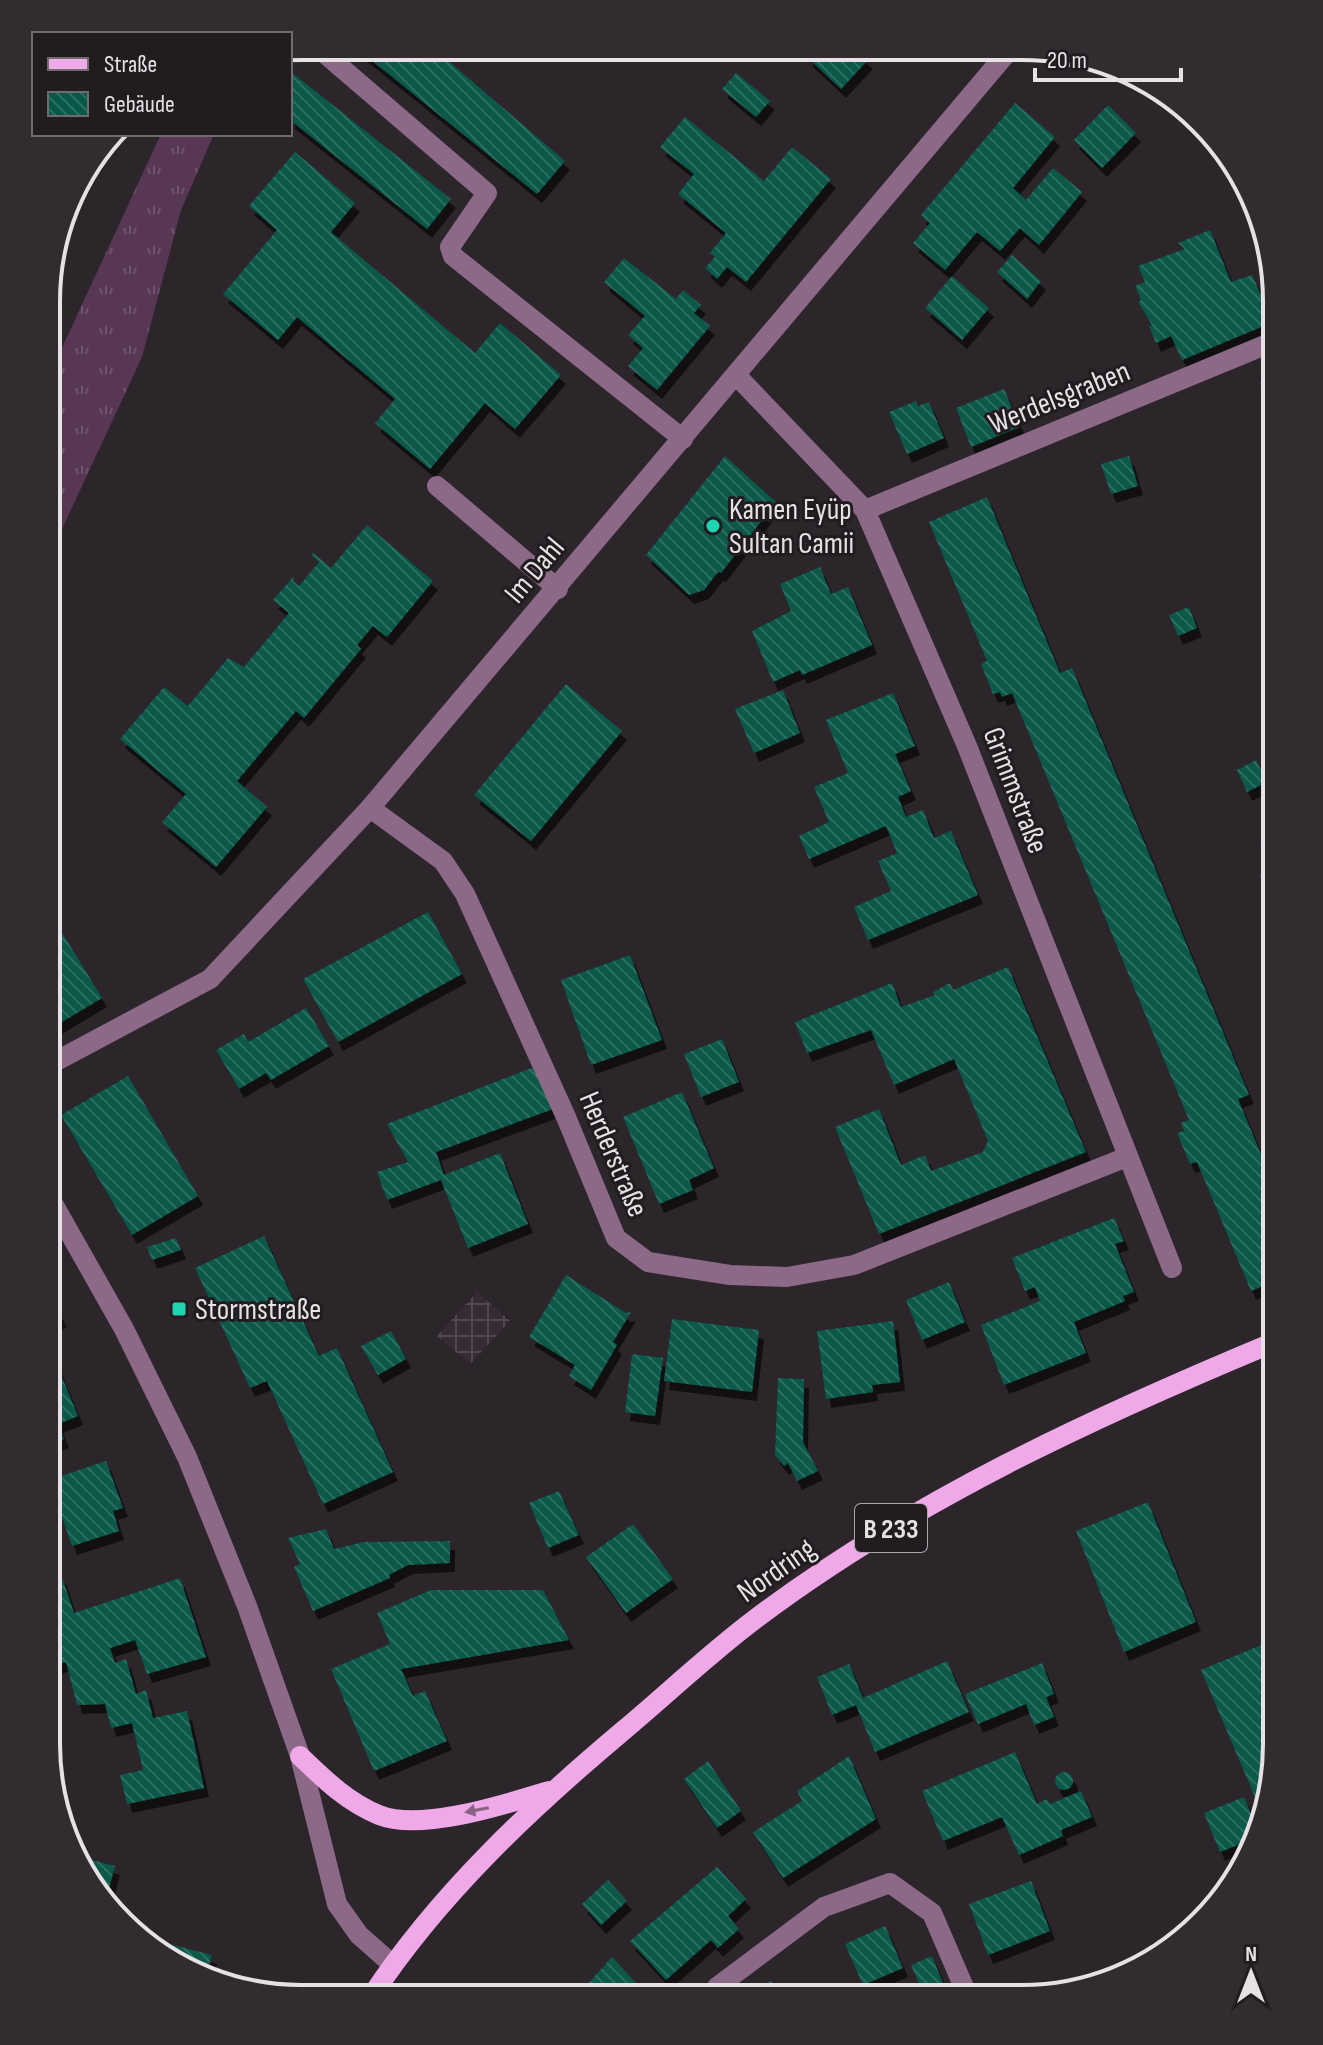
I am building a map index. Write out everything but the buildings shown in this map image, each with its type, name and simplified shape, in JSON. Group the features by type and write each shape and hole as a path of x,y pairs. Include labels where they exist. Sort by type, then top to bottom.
{"main road":[{"name":"Nordring","path":"393,1965 446,1899 553,1790 755,1620 888,1530 1028,1450 1262,1347"},
{"name":"B 233","path":"300,1756 338,1792 381,1816 430,1819 495,1807 553,1790"},
{"name":"B 233","path":"379,1985 393,1965"}],"street":[{"path":"332,60 487,193 450,247 453,256 683,439"},
{"name":"Im Dahl","path":"60,1059 210,979 370,808 558,589 1001,60"},
{"name":"Werdelsgraben","path":"865,510 1263,346"},
{"name":"Grimmstraße","path":"736,375 865,510 967,746 1172,1268"},
{"path":"437,486 558,589"},
{"name":"Herderstraße","path":"370,808 443,861 465,894 566,1117 616,1238 648,1262 730,1275 787,1277 854,1265 1127,1157"},
{"path":"60,1216 124,1329 187,1457 247,1606 300,1756 337,1904 359,1935 393,1965"},
{"path":"720,1985 824,1907 890,1883 932,1913 963,1985"}],"shaded area":[{"path":"477,1292 510,1321 470,1364 437,1336"}],"green space":[{"path":"160,136 213,136 181,210 142,357 60,533 60,352"}],"place":[{"name":"Kamen Eyüp Sultan Camii","path":"713,526"},
{"name":"Stormstraße","path":"179,1309"}]}
